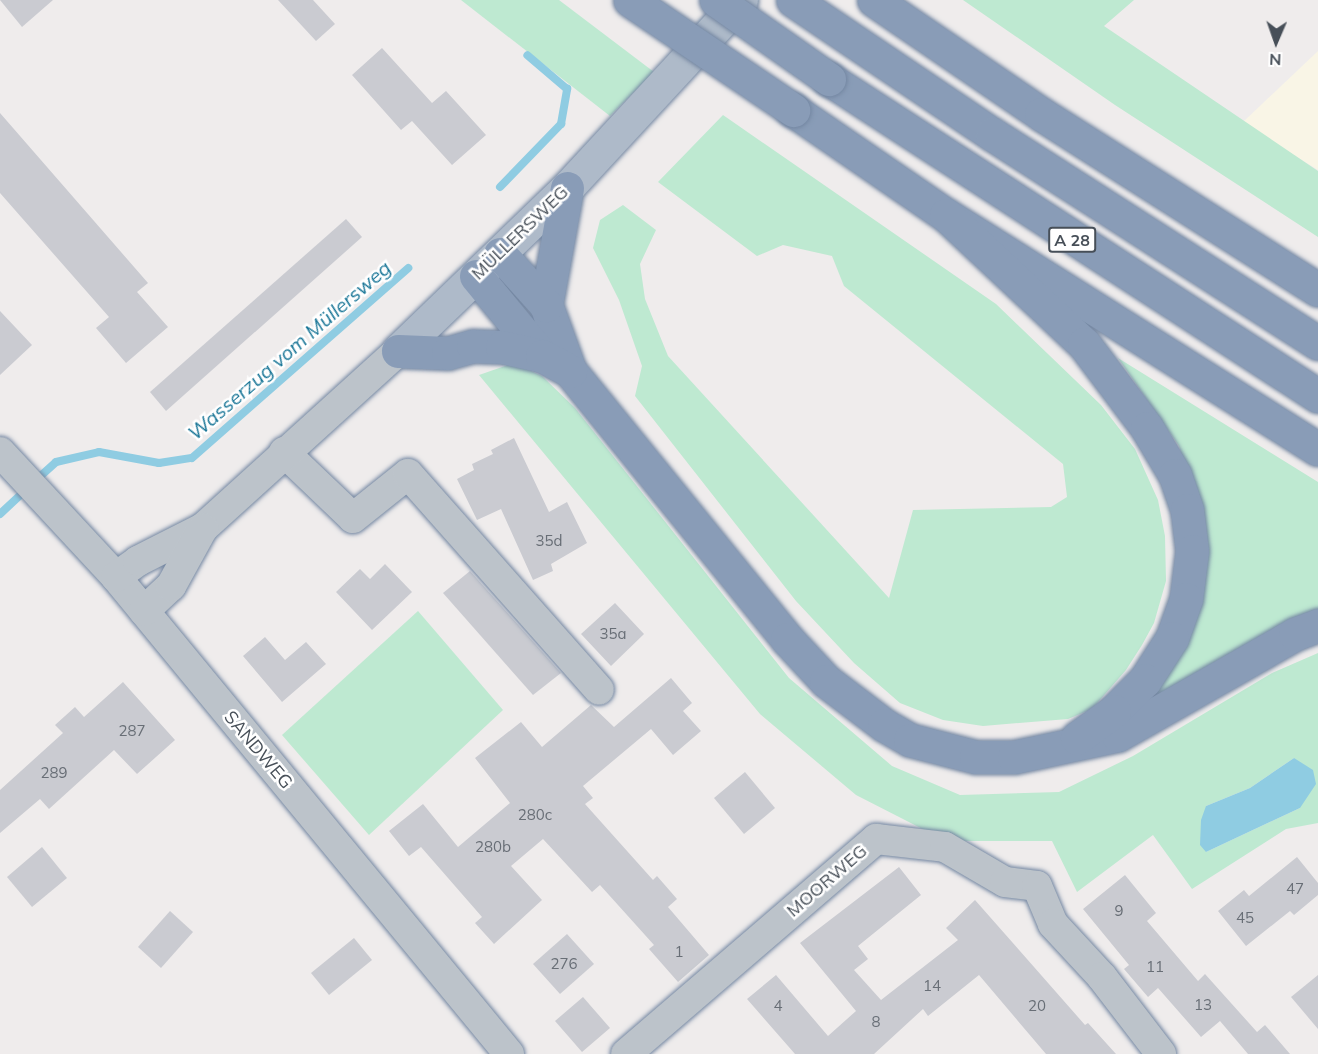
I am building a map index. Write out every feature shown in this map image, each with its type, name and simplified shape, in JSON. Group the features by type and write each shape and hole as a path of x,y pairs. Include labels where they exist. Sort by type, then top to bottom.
{"highway":[{"path":"630,0 946,214 1318,449"},
{"name":"A 28","path":"716,0 829,79 1318,396"},
{"name":"A 28","path":"793,0 1318,343"},
{"path":"881,5 1041,114 1318,290"},
{"path":"556,364 546,305 567,188"},
{"path":"946,214 1084,344 1147,428 1175,475 1187,510 1192,551 1186,599 1172,638 1145,680 1114,711 1066,746"},
{"path":"500,254 546,305"},
{"path":"476,276 556,364 788,639 855,706 910,740 976,757 1014,757 1118,735 1295,634 1318,625"},
{"path":"398,351 448,353 487,346 556,364"}],"main road":[{"name":"MÜLLERSWEG","path":"398,351 567,188 741,0"}],"street":[{"name":"MÜLLERSWEG","path":"116,577 138,561 203,528 398,351"},
{"name":"SANDWEG","path":"0,452 116,577 509,1054"},
{"path":"285,452 353,518 408,474 599,690"},
{"name":"MÜLLERSWEG","path":"144,611 171,586 203,528"},
{"name":"MOORWEG","path":"626,1054 876,839 945,847 1005,882 1037,886 1053,924 1102,977 1161,1054"}],"shaded area":[{"path":"1318,51 1318,170 1242,123"}],"green space":[{"path":"461,0 559,0 654,72 610,116"},
{"path":"963,0 1134,0 1104,26 1318,171 1318,237 1115,105"},
{"path":"723,115 996,304 1101,405 1135,449 1158,500 1165,536 1166,581 1154,623 1142,645 1126,670 1092,709 1068,719 983,726 943,720 900,703 854,663 796,601 635,396 642,366 619,300 593,248 600,220 623,205 656,230 640,264 645,299 668,356 889,598 913,510 1051,507 1067,497 1063,464 844,286 832,256 783,245 757,256 658,182"},
{"path":"1118,358 1318,482 1318,618 1130,716 1204,540 1179,446"},
{"path":"514,363 542,376 575,408 789,678 892,766 960,795 1059,792 1133,756 1272,673 1318,653 1318,823 1286,829 1192,889 1153,835 1077,892 1052,841 946,841 856,795 760,714 479,375","holes":["1294,758 1300,808 1206,852 1206,806 1250,788"]},
{"path":"418,611 503,710 369,835 282,735"}],"water":[{"path":"1294,758 1313,770 1316,784 1300,808 1206,852 1200,845 1201,820 1206,806 1250,788"}],"building":[{"path":"0,0 53,0 22,27"},
{"path":"278,0 313,0 335,24 316,41"},
{"path":"382,48 432,103 446,91 486,135 452,165 412,121 401,130 352,75"},
{"path":"0,113 148,283 137,292 168,327 126,363 96,328 109,317 0,193"},
{"path":"346,219 362,237 166,411 150,392"},
{"path":"0,311 32,345 0,375"},
{"path":"514,438 549,512 567,502 587,543 551,564 553,571 533,580 501,509 477,520 457,479 474,470 472,464 493,454 491,450"},
{"path":"385,564 412,592 372,630 336,592 360,569 370,579"},
{"path":"470,571 561,673 533,695 443,593"},
{"path":"615,603 644,634 611,666 581,634"},
{"path":"265,637 285,660 306,642 326,664 282,702 243,656"},
{"path":"671,678 692,703 683,711 701,731 673,755 651,729 583,786 593,798 585,804 653,880 657,876 677,899 668,907 709,955 678,982 649,949 654,945 600,885 592,892 543,839 511,866 542,900 494,944 475,923 482,917 421,847 409,856 389,831 423,804 458,847 510,803 475,758 521,722 542,747 591,705 614,727"},
{"path":"123,682 175,740 137,774 114,750 49,809 40,799 0,833 0,790 63,733 55,725 75,707 84,717"},
{"path":"745,772 775,808 744,834 714,798"},
{"path":"42,847 67,878 32,907 7,877"},
{"path":"1297,857 1318,883 1318,895 1294,915 1290,911 1246,946 1218,911 1244,890 1249,896"},
{"path":"899,867 921,895 858,946 868,959 854,970 881,1000 958,940 946,928 975,900 1085,1025 1088,1023 1116,1054 1046,1054 979,975 928,1016 923,1009 874,1054 795,1054 747,999 776,975 828,1036 856,1011 800,943"},
{"path":"1125,875 1156,913 1147,921 1198,981 1205,974 1257,1032 1265,1025 1290,1054 1248,1054 1220,1021 1201,1037 1158,988 1148,997 1124,969 1129,965 1083,909"},
{"path":"170,911 193,932 161,968 138,947"},
{"path":"567,934 594,964 560,994 533,964"},
{"path":"354,938 372,960 329,995 311,973"},
{"path":"1318,975 1318,1029 1291,997"},
{"path":"583,997 610,1028 582,1052 555,1021"}],"waterway":[{"name":"Wasserzug vom Müllersweg","path":"500,187 561,124 567,89 527,55"},
{"name":"Wasserzug vom Müllersweg","path":"35,481 56,462 99,452 159,463 192,458 408,268"},
{"name":"Wasserzug vom Müllersweg","path":"0,514 26,490"}]}
